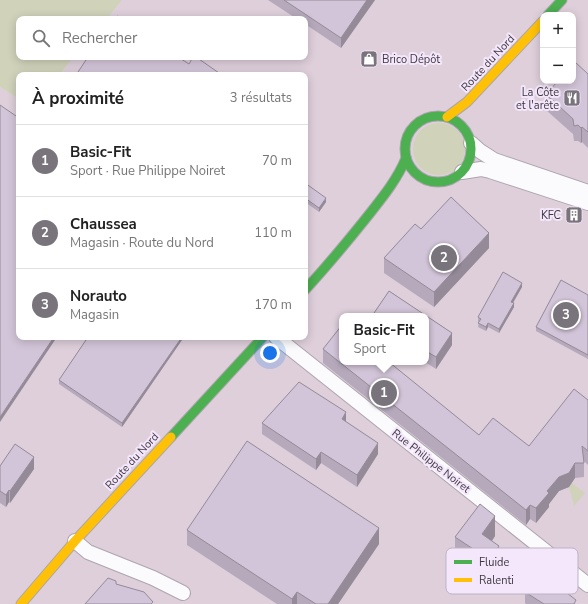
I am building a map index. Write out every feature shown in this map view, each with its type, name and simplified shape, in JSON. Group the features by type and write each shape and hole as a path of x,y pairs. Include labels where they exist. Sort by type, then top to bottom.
{"main road":[{"path":"551,12 562,0"},
{"name":"Route du Nord","path":"447,117 467,102 540,24"},
{"path":"469,138 459,124 447,117 434,116 426,118 412,129 407,138 405,148 406,158 414,172 420,177 427,180 442,182 450,180 462,172 470,158 469,138 472,124"},
{"path":"347,244 398,177 406,158"},
{"path":"416,183 427,180"},
{"path":"308,287 347,244 384,210"},
{"name":"Route du Nord","path":"21,604 75,541 259,340"}],"street":[{"path":"469,138 480,151 494,160 588,192"},
{"path":"462,172 481,170 490,171 588,203"},
{"name":"Rue Philippe Noiret","path":"280,340 541,548"},
{"path":"75,541 88,552 153,578 183,593"},
{"name":"Rue Philippe Noiret","path":"578,577 588,585"}],"shaded area":[{"path":"122,0 588,0 588,604 0,604 0,87 16,97 16,340 308,340 308,72 62,72 72,60 308,60 308,16 109,16"}],"green space":[{"path":"0,0 122,0 109,16 16,16 16,60 72,60 62,72 16,72 16,97 0,87"},
{"path":"434,123 444,123 458,130 465,144 465,154 458,168 444,175 434,175 424,171 417,164 413,154 413,144 417,134 424,127"},
{"path":"572,483 585,493 574,506 569,487"}],"building":[{"path":"284,0 367,0 341,38"},
{"path":"86,60 183,60 189,64 191,60 200,60 218,72 78,72"},
{"path":"576,63 588,74 588,132 578,125 574,126 573,119 546,94 555,84 576,84"},
{"path":"0,105 16,116 16,340 52,340 0,417"},
{"path":"308,185 326,198 319,208 308,200"},
{"path":"451,197 489,233 434,292 384,258 415,224 421,229"},
{"path":"503,272 522,283 511,302 514,303 499,329 488,323 486,327 478,323 481,319 478,317"},
{"path":"561,280 588,295 588,355 536,327"},
{"path":"389,291 422,313 374,313"},
{"path":"429,318 452,333 436,357 429,353"},
{"path":"339,329 339,362 323,349"},
{"path":"86,340 180,340 122,423 59,380"},
{"path":"343,365 393,365 479,435 493,418 529,446 574,389 588,400 588,451 582,446 584,463 575,463 569,473 559,477 547,491 549,493 536,508 530,505 526,510"},
{"path":"299,382 346,412 342,419 378,443 357,475 321,452 316,459 262,423"},
{"path":"247,441 379,528 328,604 316,604 297,592 292,599 187,530"},
{"path":"15,444 34,457 6,495 0,491 0,466"},
{"path":"480,504 495,516 482,534 499,546 498,548 472,548 455,537"},
{"path":"108,578 116,581 116,584 144,592 153,602 151,604 85,604"},
{"path":"528,594 568,594 576,600 574,604 544,604"}],"traffic: fast":[{"path":"551,12 562,0"},
{"path":"438,116 451,119 461,126 468,136 471,149 468,162 461,172 451,179 438,182 425,179 415,172 408,162 405,149 408,136 415,126 425,119 438,116"},
{"path":"308,287 337,254 378,203 394,181 406,158"},
{"path":"171,437 260,340"}],"traffic: slow":[{"path":"447,117 467,102 540,24"},
{"path":"21,604 75,541 171,437"}],"place":[{"name":"Brico Dépôt","path":"369,59"},
{"name":"La Côte et l'arête","path":"572,98"},
{"name":"KFC","path":"574,215"},
{"name":"Chaussea","path":"444,258"},
{"name":"Norauto","path":"566,315"},
{"name":"Basic-Fit","path":"384,393"}]}
